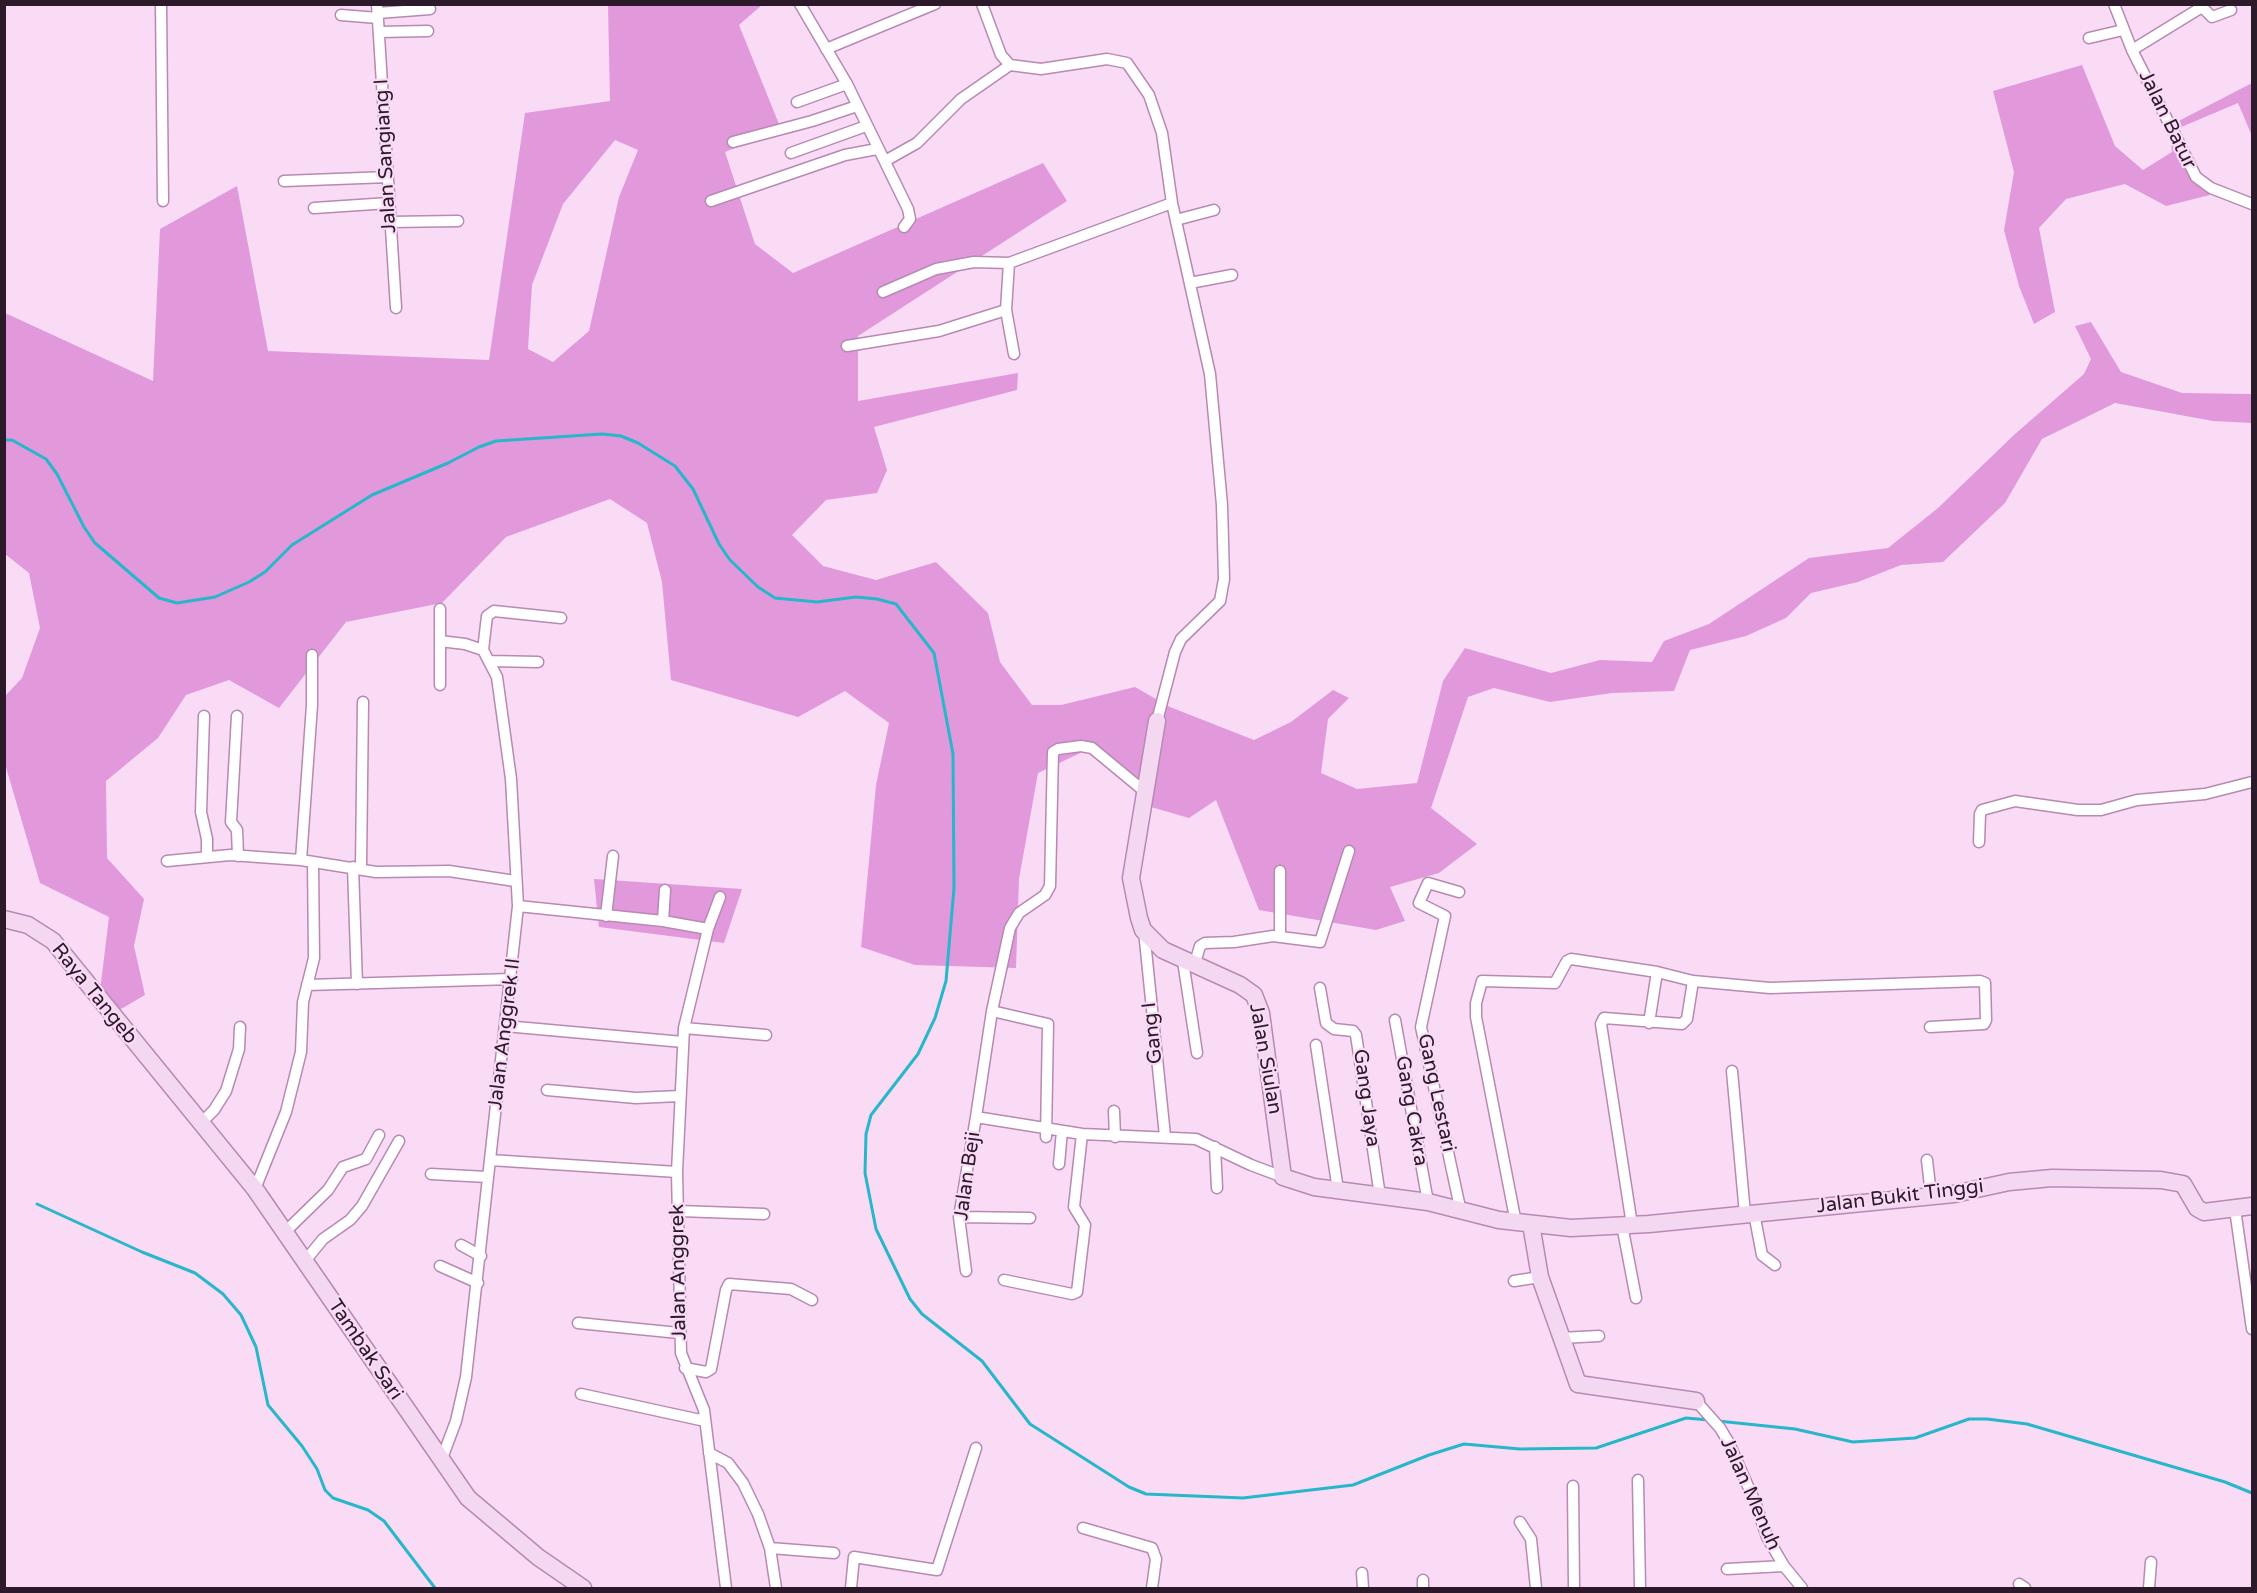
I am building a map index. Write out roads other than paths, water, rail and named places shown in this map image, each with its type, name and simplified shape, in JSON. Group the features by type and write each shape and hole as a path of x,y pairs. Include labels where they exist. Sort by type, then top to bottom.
{"street":[{"path":"161,4 163,201"},
{"path":"800,4 847,84 910,214 904,227"},
{"path":"826,49 935,4"},
{"path":"982,4 1001,55 1010,65 1041,69 1107,59 1127,63 1143,82 1163,139 1172,203 1205,347 1212,395 1221,505 1223,592 1214,610 1181,639 1162,698 1144,791 1131,878 1143,930"},
{"name":"Jalan Batur","path":"2114,4 2132,50 2196,177 2211,188 2253,204"},
{"path":"2132,50 2202,7 2212,17 2231,10"},
{"path":"342,15 430,9"},
{"name":"Jalan Sangiang I","path":"378,12 396,308"},
{"path":"2089,39 2123,30"},
{"path":"379,32 428,31"},
{"path":"885,161 917,142 961,99 1010,65"},
{"path":"797,102 847,84"},
{"path":"734,142 857,106"},
{"path":"790,153 866,126"},
{"path":"711,201 845,155 877,149"},
{"path":"284,182 388,177"},
{"path":"314,208 389,203"},
{"path":"883,292 918,275 962,263 1009,263 1172,203"},
{"path":"1176,220 1214,210"},
{"path":"390,222 458,221"},
{"path":"1009,263 1006,310 1014,354"},
{"path":"1190,283 1232,274"},
{"path":"848,346 939,331 1006,310"},
{"path":"440,609 440,685"},
{"path":"440,641 465,644 483,650 489,613 502,611 561,618"},
{"name":"Jalan Anggrek II","path":"441,1461 456,1421 466,1377 512,979 518,906 511,779 503,705 490,661 483,650"},
{"path":"301,860 311,716 312,655"},
{"path":"490,661 538,662"},
{"path":"357,984 363,702"},
{"path":"204,716 201,812 207,839 207,857"},
{"path":"237,716 231,822 237,830 238,856"},
{"name":"Jalan Beji","path":"966,1271 959,1217 992,1011 1010,928 1019,913 1045,895 1050,886 1053,752 1081,746 1092,748 1144,791"},
{"path":"1979,842 1982,810 2015,801 2078,810 2101,810 2137,800 2205,794 2253,782"},
{"path":"1197,1053 1188,964 1202,944 1280,936 1314,943 1322,941 1342,867 1349,851"},
{"path":"167,861 238,856 301,860 358,867 376,872 449,871 515,882"},
{"path":"606,916 613,856"},
{"path":"255,1189 286,1112 296,1077 307,985 314,958 313,862"},
{"path":"1280,871 1280,936"},
{"name":"Gang Lestari","path":"1459,892 1428,883 1419,903 1445,916 1420,1027 1461,1212"},
{"path":"663,921 665,890"},
{"name":"Jalan Anggrek","path":"720,897 708,929 684,1028 677,1172 679,1333 686,1368 698,1394 705,1421 726,1588"},
{"path":"518,906 663,921 708,929"},
{"name":"Raya Tangeb","path":"4,919 28,925 53,941 171,1088"},
{"name":"Jalan Siulan","path":"1143,930 1163,950 1188,964 1249,990 1258,1003 1283,1177"},
{"name":"Gang I","path":"1143,930 1165,1136"},
{"path":"976,1117 1047,1133 1062,1131 1115,1137 1165,1136 1196,1139 1251,1165 1300,1184 1428,1202 1461,1212 1524,1223 1476,1017 1480,983 1488,980 1555,983 1567,961 1571,959 1657,972 1693,981 1770,988 1980,981 1985,983 1986,1020 1984,1024 1930,1027"},
{"path":"1649,1023 1657,972"},
{"path":"307,985 512,979"},
{"path":"1636,1298 1601,1024 1606,1018 1649,1023 1686,1022 1693,981"},
{"name":"Gang Jaya","path":"1320,988 1326,1023 1334,1029 1353,1031 1356,1035 1380,1196"},
{"path":"992,1011 1048,1024 1047,1133"},
{"name":"Gang Cakra","path":"1395,1020 1428,1202"},
{"path":"505,1026 683,1042"},
{"path":"201,1123 214,1110 226,1091 236,1060 240,1027"},
{"path":"684,1028 766,1035"},
{"path":"1316,1044 1338,1190"},
{"path":"1732,1071 1749,1213 1762,1255 1775,1264"},
{"name":"Tambak Sari","path":"171,1088 255,1189 286,1231 468,1498 499,1527 583,1588"},
{"path":"547,1090 636,1098 680,1096"},
{"path":"1114,1110 1115,1137"},
{"path":"1059,1164 1062,1131"},
{"path":"1004,1280 1072,1294 1077,1292 1085,1225 1074,1207 1082,1134"},
{"path":"286,1231 328,1190 343,1167 366,1159 379,1136"},
{"path":"305,1261 322,1239 350,1220 362,1206 399,1141"},
{"path":"1215,1147 1216,1188"},
{"path":"490,1160 677,1172"},
{"path":"1927,1160 1931,1196"},
{"path":"431,1174 488,1177"},
{"name":"Jalan Bukit Tinggi","path":"1524,1223 1571,1228 1627,1225 1931,1196 2052,1178 2161,1180 2183,1184 2200,1210 2253,1206"},
{"path":"2235,1209 2253,1329"},
{"path":"679,1211 764,1214"},
{"path":"959,1217 1030,1218"},
{"name":"Jalan Menuh","path":"1524,1223 1539,1277 1578,1384 1696,1401 1720,1428 1755,1502 1767,1537 1802,1588"},
{"path":"461,1245 481,1256"},
{"path":"440,1266 478,1283"},
{"path":"1514,1281 1539,1277"},
{"path":"686,1368 706,1372 711,1369 729,1284 791,1289 812,1300"},
{"path":"578,1323 679,1333"},
{"path":"1560,1338 1599,1336"},
{"path":"581,1394 705,1421"},
{"path":"851,1588 854,1557 937,1570 976,1448"},
{"path":"709,1453 728,1463 743,1483 758,1514 770,1548 776,1588"},
{"path":"1638,1480 1640,1588"},
{"path":"1573,1486 1574,1588"},
{"path":"1520,1522 1531,1539 1536,1588"},
{"path":"1083,1528 1152,1548 1156,1559 1152,1588"},
{"path":"770,1548 834,1553"},
{"path":"2149,1588 2151,1562"},
{"path":"1726,1569 1785,1566"},
{"path":"1362,1573 1363,1588"}],"waterway":[{"path":"4,440 12,440 46,459 57,474 84,527 95,543 159,598 177,603 215,597 249,582 265,572 292,545 372,495 448,463 479,447 496,441 602,434 621,436 638,443 675,466 693,489 719,544 730,560 758,587 775,598 817,602 856,597 896,604 934,653 953,754 954,888 946,981 935,1018 918,1054 871,1115 866,1134 865,1173 876,1229 910,1299 922,1314 982,1361 1030,1424 1129,1487 1146,1494 1243,1498 1353,1485 1429,1455 1464,1444 1520,1449 1596,1448 1686,1418 1709,1420"},
{"path":"37,1204 142,1252 195,1273 223,1294 241,1315 256,1347 268,1405 302,1446 317,1469 325,1490 333,1498 368,1510 384,1521 435,1588"},
{"path":"1718,1421 1795,1429 1853,1442 1915,1438 1969,1419 2027,1424 2225,1482 2252,1493"}]}
